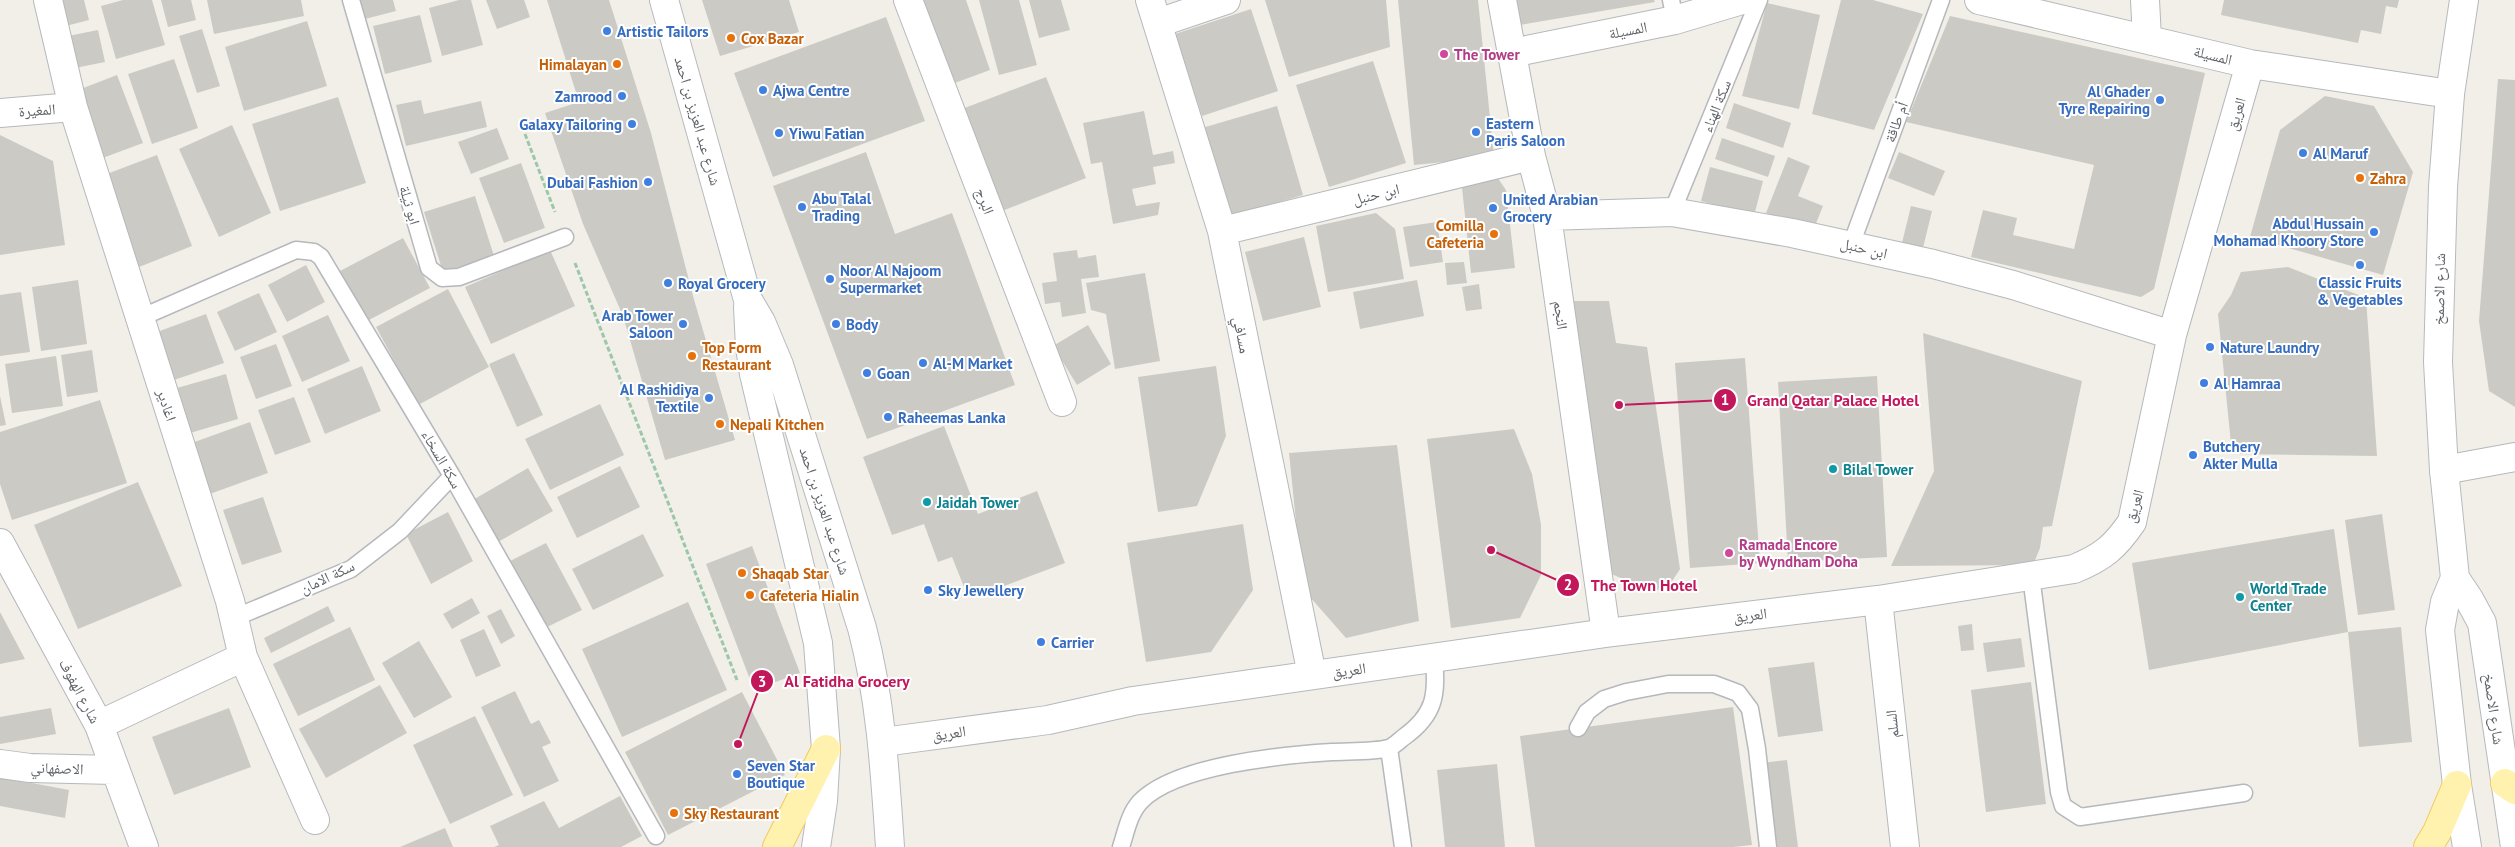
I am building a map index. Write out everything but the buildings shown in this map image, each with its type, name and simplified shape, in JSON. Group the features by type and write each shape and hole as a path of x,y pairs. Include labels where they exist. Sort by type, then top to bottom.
{"main road":[{"path":"777,847 826,749"},
{"path":"2428,847 2437,832 2457,785"}],"street":[{"name":"اغادير","path":"48,0 73,107 234,618 243,657 315,820"},
{"name":"شارع عبد العزيز بن احمد","path":"664,0 748,300 761,322 779,365 862,628 873,670 883,742 890,847"},
{"name":"البرج","path":"908,0 1062,402"},
{"path":"1154,12 1226,0"},
{"name":"النجم","path":"1502,0 1531,156 1548,216 1606,633"},
{"name":"المسيلة","path":"1512,53 1673,10 1742,0"},
{"name":"المسيلة","path":"1980,0 2147,38 2250,64 2450,94"},
{"path":"2144,0 2147,38"},
{"name":"شارع الاصمخ","path":"2464,0 2450,94 2439,268 2438,362 2444,470 2455,578 2470,599 2482,623 2510,787 2515,847"},
{"name":"مسافي","path":"1154,12 1222,231 1312,675"},
{"name":"العريق","path":"883,742 1048,720 1133,701 1606,633 1878,600 2074,569 2098,559 2118,543 2132,522 2172,335 2250,64"},
{"name":"المغيرة","path":"0,113 73,107"},
{"name":"ابن حنبل","path":"1222,231 1531,156"},
{"name":"ابن حنبل","path":"1548,216 1672,212 1852,245 2013,285 2172,335"},
{"name":"شارع عبد العزيز بن احمد","path":"748,300 748,328 754,374 818,643 826,749 823,801 816,847"},
{"path":"2444,470 2515,457"},
{"name":"شارع الهفوف","path":"0,543 99,725 144,847"},
{"path":"2455,578 2444,602 2440,630 2457,785 2467,847"},
{"name":"السلم","path":"1878,600 1905,847"},
{"path":"99,725 243,657"},
{"name":"الاصفهاني","path":"0,764 30,768 114,770"}],"lane":[{"name":"ابو ثيلة","path":"351,0 429,268 442,278 458,276 565,237"},
{"name":"سكة الهناء","path":"1672,212 1760,0"},
{"name":"أم طاقة","path":"1852,245 1941,0"},
{"name":"سكة السخاء","path":"140,318 288,253 305,249 314,252 326,264 452,476 656,836"},
{"name":"سكة الامان","path":"234,618 351,569 400,531 452,476"},
{"path":"2031,576 2059,792 2063,806 2080,817 2244,793"},
{"path":"1121,847 1130,819 1141,802 1163,786 1190,774 1291,755 1389,748 1410,733 1429,712 1434,698 1434,658"},
{"path":"1578,728 1587,712 1604,699 1626,692 1668,684 1714,684 1738,693 1750,709 1757,749 1768,847"},
{"path":"1389,748 1402,847"}],"path":[{"path":"525,134 737,680"}],"place":[{"name":"Artistic Tailors","path":"607,31"},
{"name":"Cox Bazar","path":"731,38"},
{"name":"The Tower","path":"1444,54"},
{"name":"Himalayan","path":"617,64"},
{"name":"Ajwa Centre","path":"763,90"},
{"name":"Zamrood","path":"622,96"},
{"name":"Al Ghader Tyre Repairing","path":"2160,100"},
{"name":"Galaxy Tailoring","path":"632,124"},
{"name":"Eastern Paris Saloon","path":"1476,132"},
{"name":"Yiwu Fatian","path":"779,133"},
{"name":"Al Maruf","path":"2303,153"},
{"name":"Zahra","path":"2360,178"},
{"name":"Dubai Fashion","path":"648,182"},
{"name":"Abu Talal Trading","path":"802,207"},
{"name":"United Arabian Grocery","path":"1493,208"},
{"name":"Abdul Hussain Mohamad Khoory Store","path":"2374,232"},
{"name":"Comilla Cafeteria","path":"1494,234"},
{"name":"Classic Fruits & Vegetables","path":"2360,265"},
{"name":"Noor Al Najoom Supermarket","path":"830,279"},
{"name":"Royal Grocery","path":"668,283"},
{"name":"Arab Tower Saloon","path":"683,324"},
{"name":"Body","path":"836,324"},
{"name":"Nature Laundry","path":"2210,347"},
{"name":"Top Form Restaurant","path":"692,356"},
{"name":"Al-M Market","path":"923,363"},
{"name":"Goan","path":"867,373"},
{"name":"Al Hamraa","path":"2204,383"},
{"name":"Al Rashidiya Textile","path":"709,398"},
{"name":"Grand Qatar Palace Hotel","path":"1619,405"},
{"name":"Raheemas Lanka","path":"888,417"},
{"name":"Nepali Kitchen","path":"720,424"},
{"name":"Butchery Akter Mulla","path":"2193,455"},
{"name":"Bilal Tower","path":"1833,469"},
{"name":"Jaidah Tower","path":"927,502"},
{"name":"The Town Hotel","path":"1491,550"},
{"name":"Ramada Encore by Wyndham Doha","path":"1729,553"},
{"name":"Shaqab Star","path":"742,573"},
{"name":"Sky Jewellery","path":"928,590"},
{"name":"Cafeteria Hialin","path":"750,595"},
{"name":"World Trade Center","path":"2240,597"},
{"name":"Carrier","path":"1041,642"},
{"name":"Al Fatidha Grocery","path":"738,744"},
{"name":"Seven Star Boutique","path":"737,774"},
{"name":"Sky Restaurant","path":"674,813"}]}
